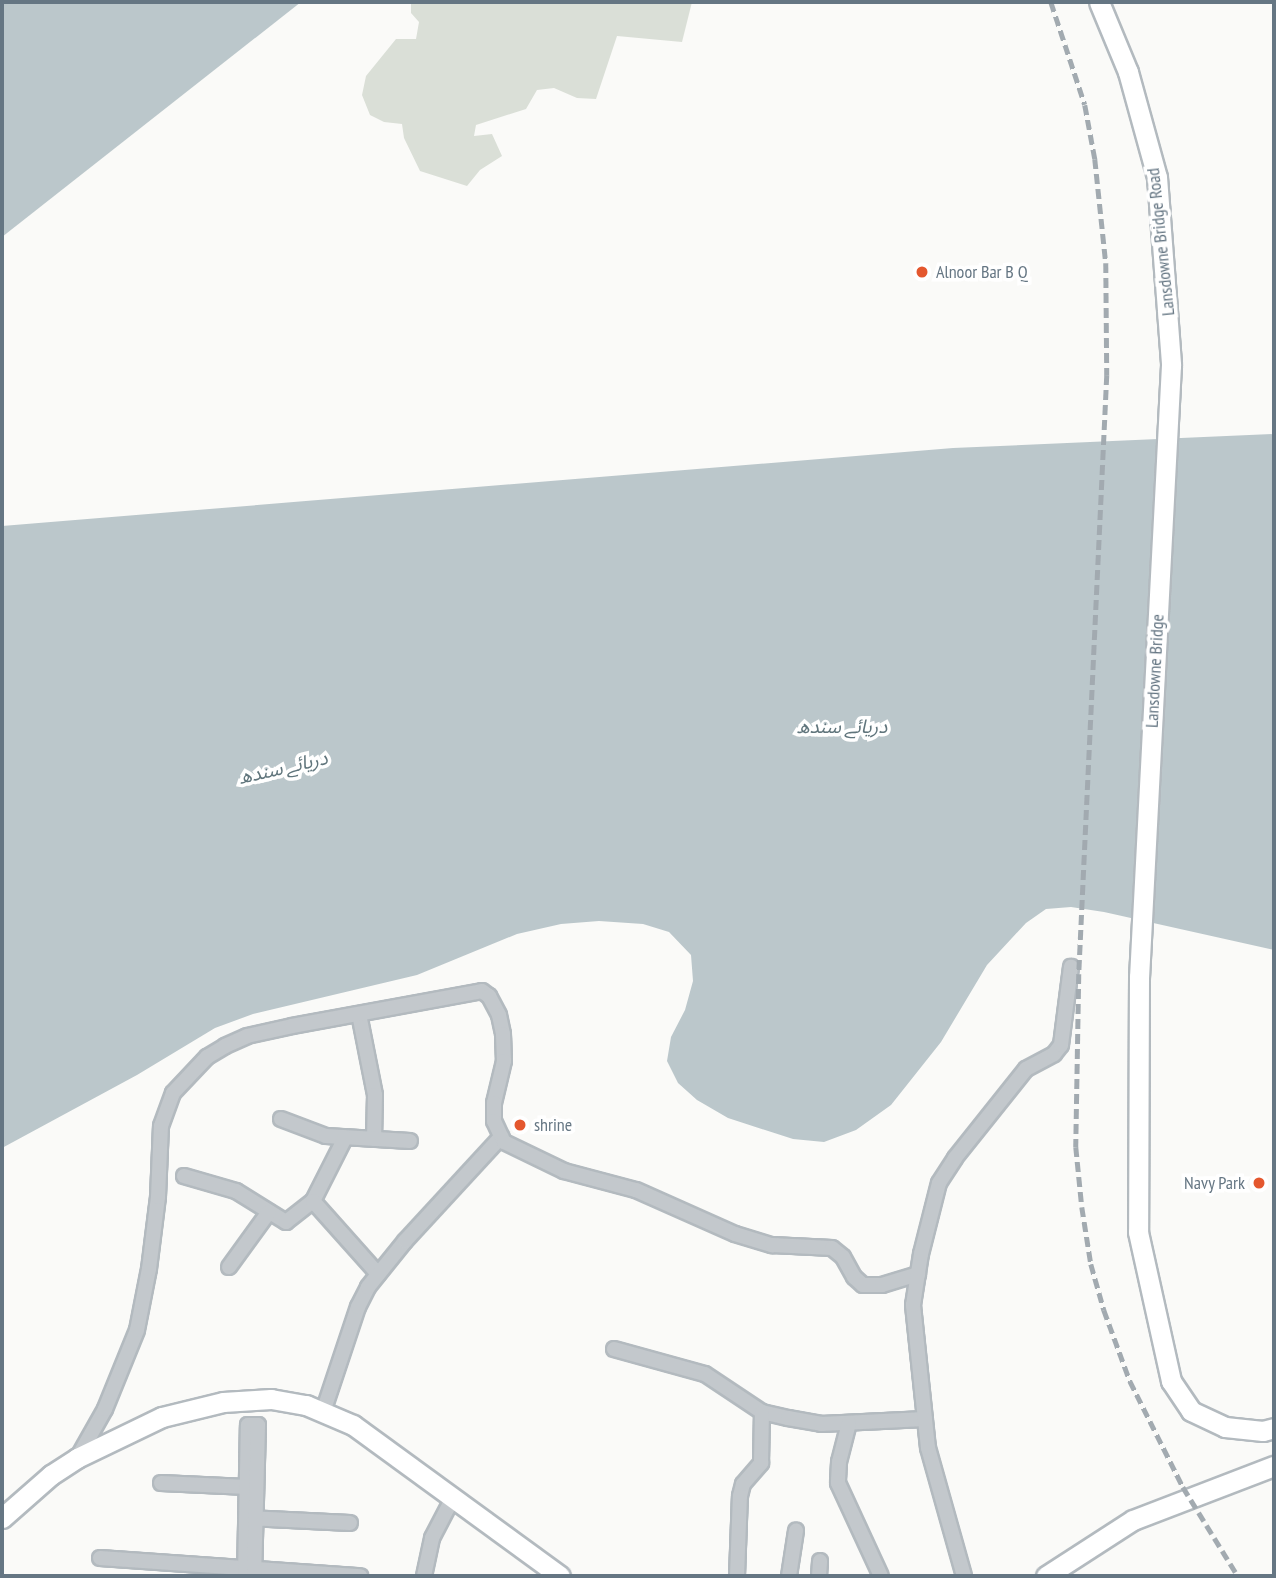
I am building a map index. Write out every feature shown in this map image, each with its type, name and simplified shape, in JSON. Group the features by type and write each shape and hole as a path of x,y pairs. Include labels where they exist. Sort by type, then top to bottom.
{"main road":[{"name":"Lansdowne Bridge Road","path":"1099,2 1128,72 1157,177 1171,365"},
{"name":"Lansdowne Bridge","path":"1171,365 1139,976 1138,1231 1171,1381 1191,1411 1225,1427 1263,1430 1274,1427"},
{"path":"2,1518 51,1475 78,1458 162,1418 223,1402 271,1399 306,1405 353,1425 454,1496 560,1576"},
{"path":"1046,1576 1133,1520 1274,1466"}],"street":[{"path":"964,1576 928,1448 913,1305 918,1274 939,1183 985,1117 1026,1069 1054,1054 1061,1045 1071,967"},
{"path":"78,1458 95,1431 137,1331 156,1209 161,1126 173,1093 206,1057 247,1036 482,991 489,996 499,1015 503,1034 504,1061 494,1103 494,1122 505,1142 564,1171 636,1190 735,1234 772,1245 832,1248 843,1257 854,1277 863,1285 882,1285 918,1274"},
{"path":"359,1014 375,1095 374,1139"},
{"path":"281,1119 315,1133 345,1138 410,1141"},
{"path":"323,1412 358,1307 378,1274 405,1241 502,1137"},
{"path":"184,1176 236,1191 286,1222 313,1201 345,1138"},
{"path":"313,1201 378,1274"},
{"path":"229,1267 269,1212"},
{"path":"614,1349 705,1374 762,1412 821,1424 925,1419"},
{"path":"737,1576 740,1496 743,1484 761,1464 762,1412"},
{"path":"849,1423 839,1462 838,1483 881,1576"},
{"path":"250,1572 258,1425 248,1425 247,1487 251,1518"},
{"path":"161,1483 247,1487"},
{"path":"424,1576 432,1538 454,1496"},
{"path":"251,1518 350,1523"},
{"path":"789,1576 796,1531"},
{"path":"100,1558 250,1572 360,1576"}],"shaded area":[{"path":"411,2 692,2 682,42 617,36 596,99 577,98 554,88 537,90 526,109 476,125 474,136 492,134 502,156 480,170 467,186 420,171 404,138 402,124 384,122 370,115 362,95 366,76 396,39 416,39 419,22 411,13"}],"water":[{"path":"2,2 301,2 2,237"},
{"name":"دریائے سندھ","path":"1274,434 1274,950 1104,912 1071,907 1046,909 1026,923 987,965 941,1042 891,1105 856,1130 824,1142 793,1139 728,1118 697,1100 678,1083 667,1061 671,1037 685,1010 693,981 691,955 669,932 643,924 599,921 561,924 517,934 417,975 253,1014 215,1028 137,1075 2,1148 2,526 953,448"}],"railway":[{"path":"1051,2 1085,105 1095,159 1106,263 1107,375 1079,974 1076,1147 1082,1207 1091,1264 1104,1310 1130,1381 1183,1487 1238,1576"}],"place":[{"name":"Alnoor Bar B Q","path":"922,272"},
{"name":"shrine","path":"520,1125"},
{"name":"Navy Park","path":"1259,1183"}]}
